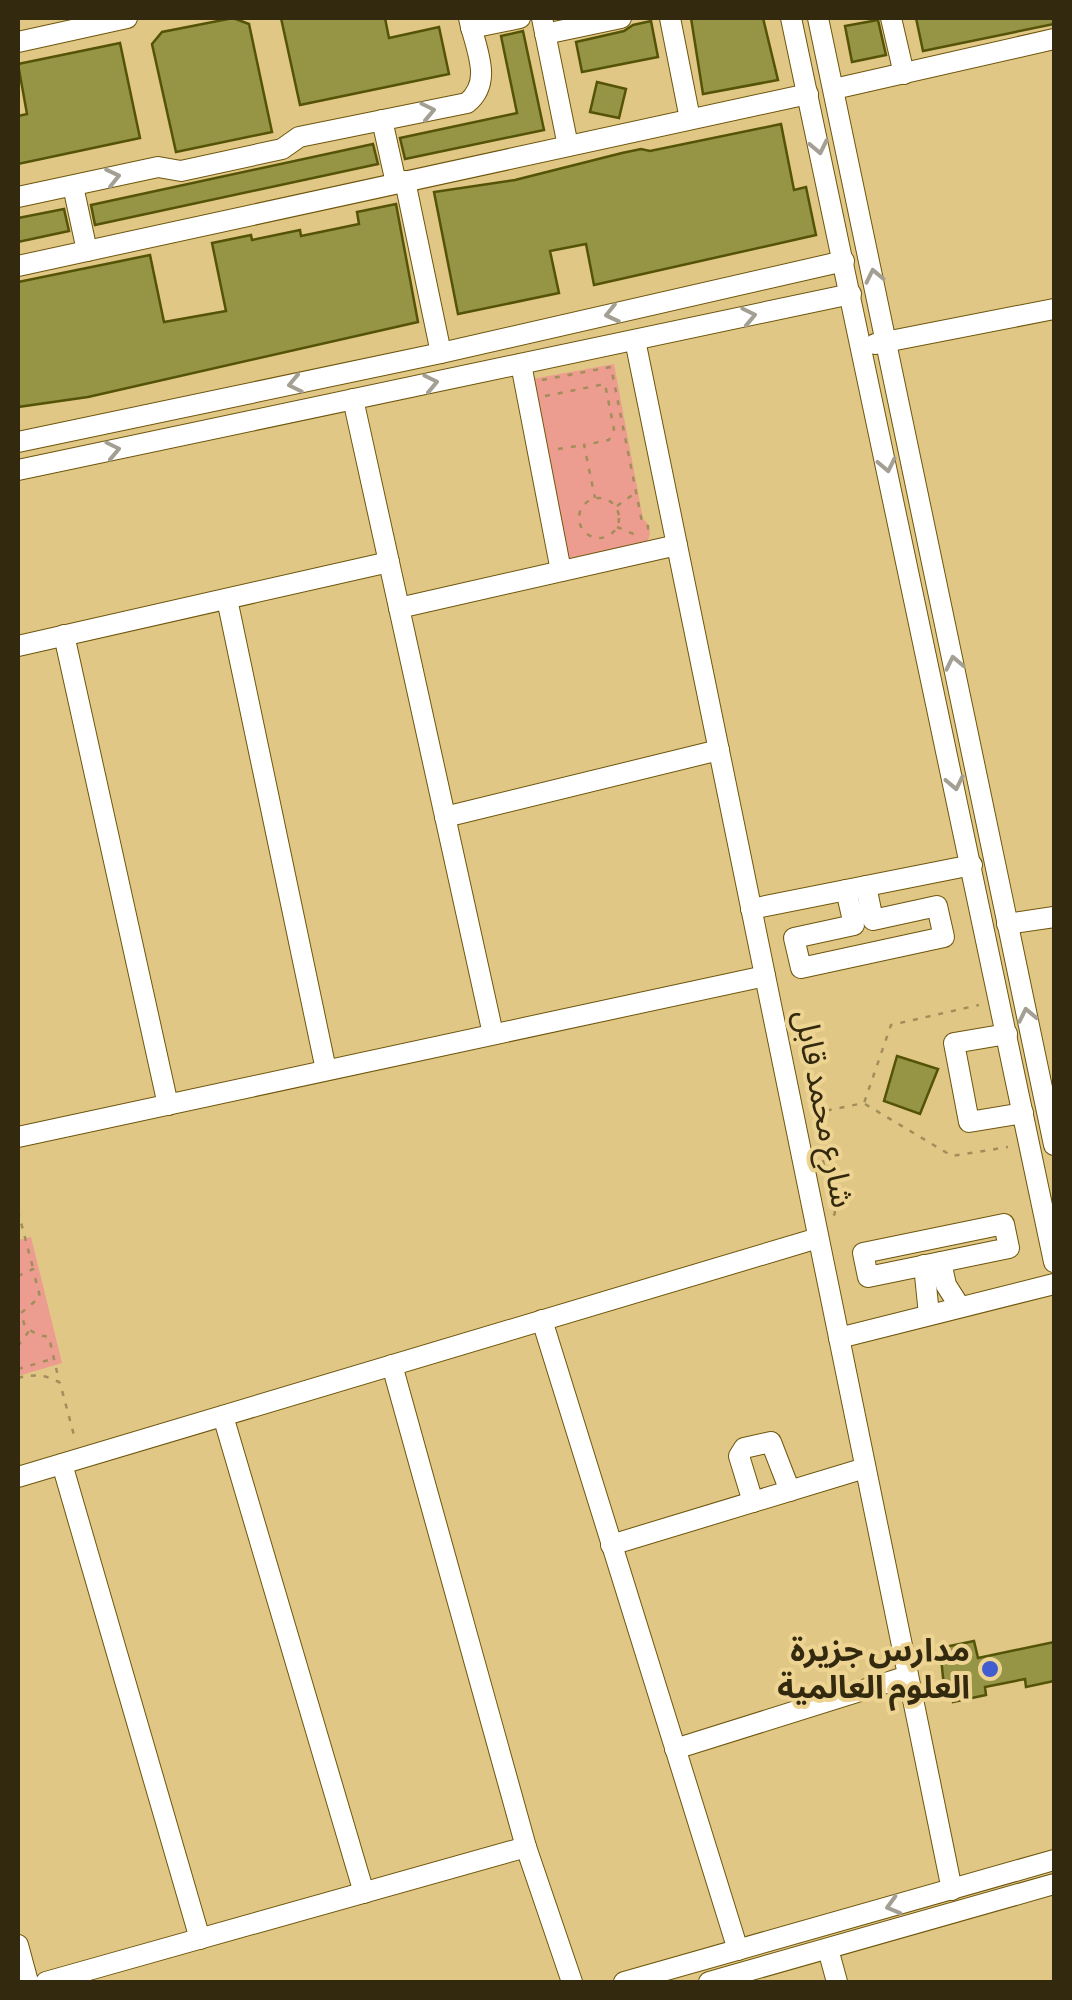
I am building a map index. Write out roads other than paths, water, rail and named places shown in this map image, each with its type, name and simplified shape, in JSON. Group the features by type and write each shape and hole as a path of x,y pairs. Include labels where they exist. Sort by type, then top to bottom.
{"street":[{"path":"18,42 127,18"},
{"path":"18,197 158,167 181,171 282,149 299,137 467,103 479,93 483,82 470,23 520,18"},
{"path":"568,146 544,26 622,18"},
{"path":"670,18 690,120"},
{"path":"792,18 1054,1262"},
{"path":"818,18 1054,1145"},
{"path":"891,18 904,74"},
{"path":"834,89 1054,39"},
{"path":"18,266 808,94"},
{"path":"382,120 401,182 440,353"},
{"path":"73,186 87,251"},
{"path":"18,442 440,353 844,261"},
{"path":"18,470 851,294"},
{"path":"862,347 1054,309"},
{"name":"شارع محمد قابل","path":"636,340 952,1890"},
{"path":"521,364 561,571"},
{"path":"353,400 494,1034"},
{"path":"399,608 677,545"},
{"path":"18,646 389,562"},
{"path":"227,599 326,1070"},
{"path":"64,635 168,1105"},
{"path":"445,817 719,750"},
{"path":"751,909 972,865"},
{"path":"856,888 864,923"},
{"path":"937,906 944,937 801,968 794,938 864,923 937,906"},
{"path":"1008,924 1054,917"},
{"path":"18,1138 765,976"},
{"path":"1007,1034 954,1044 969,1122 1023,1112"},
{"path":"1004,1224 1009,1248 932,1264 868,1277 863,1253 1004,1224"},
{"path":"18,1477 818,1238"},
{"path":"929,1315 932,1264"},
{"path":"932,1264 960,1308"},
{"path":"839,1338 1054,1284"},
{"path":"542,1320 738,1950"},
{"path":"392,1365 526,1847 572,1982"},
{"path":"223,1416 364,1893"},
{"path":"753,1502 739,1456 744,1448 771,1442 790,1490"},
{"path":"62,1464 200,1939"},
{"path":"612,1545 865,1468"},
{"path":"675,1749 908,1676"},
{"path":"46,1982 526,1847"},
{"path":"624,1982 1054,1860"},
{"path":"709,1982 1054,1884"},
{"path":"18,1945 28,1982"},
{"path":"828,1949 836,1982"}],"place":[{"name":"مدارس جزيرة العلوم العالمية","path":"990,1669"}]}
